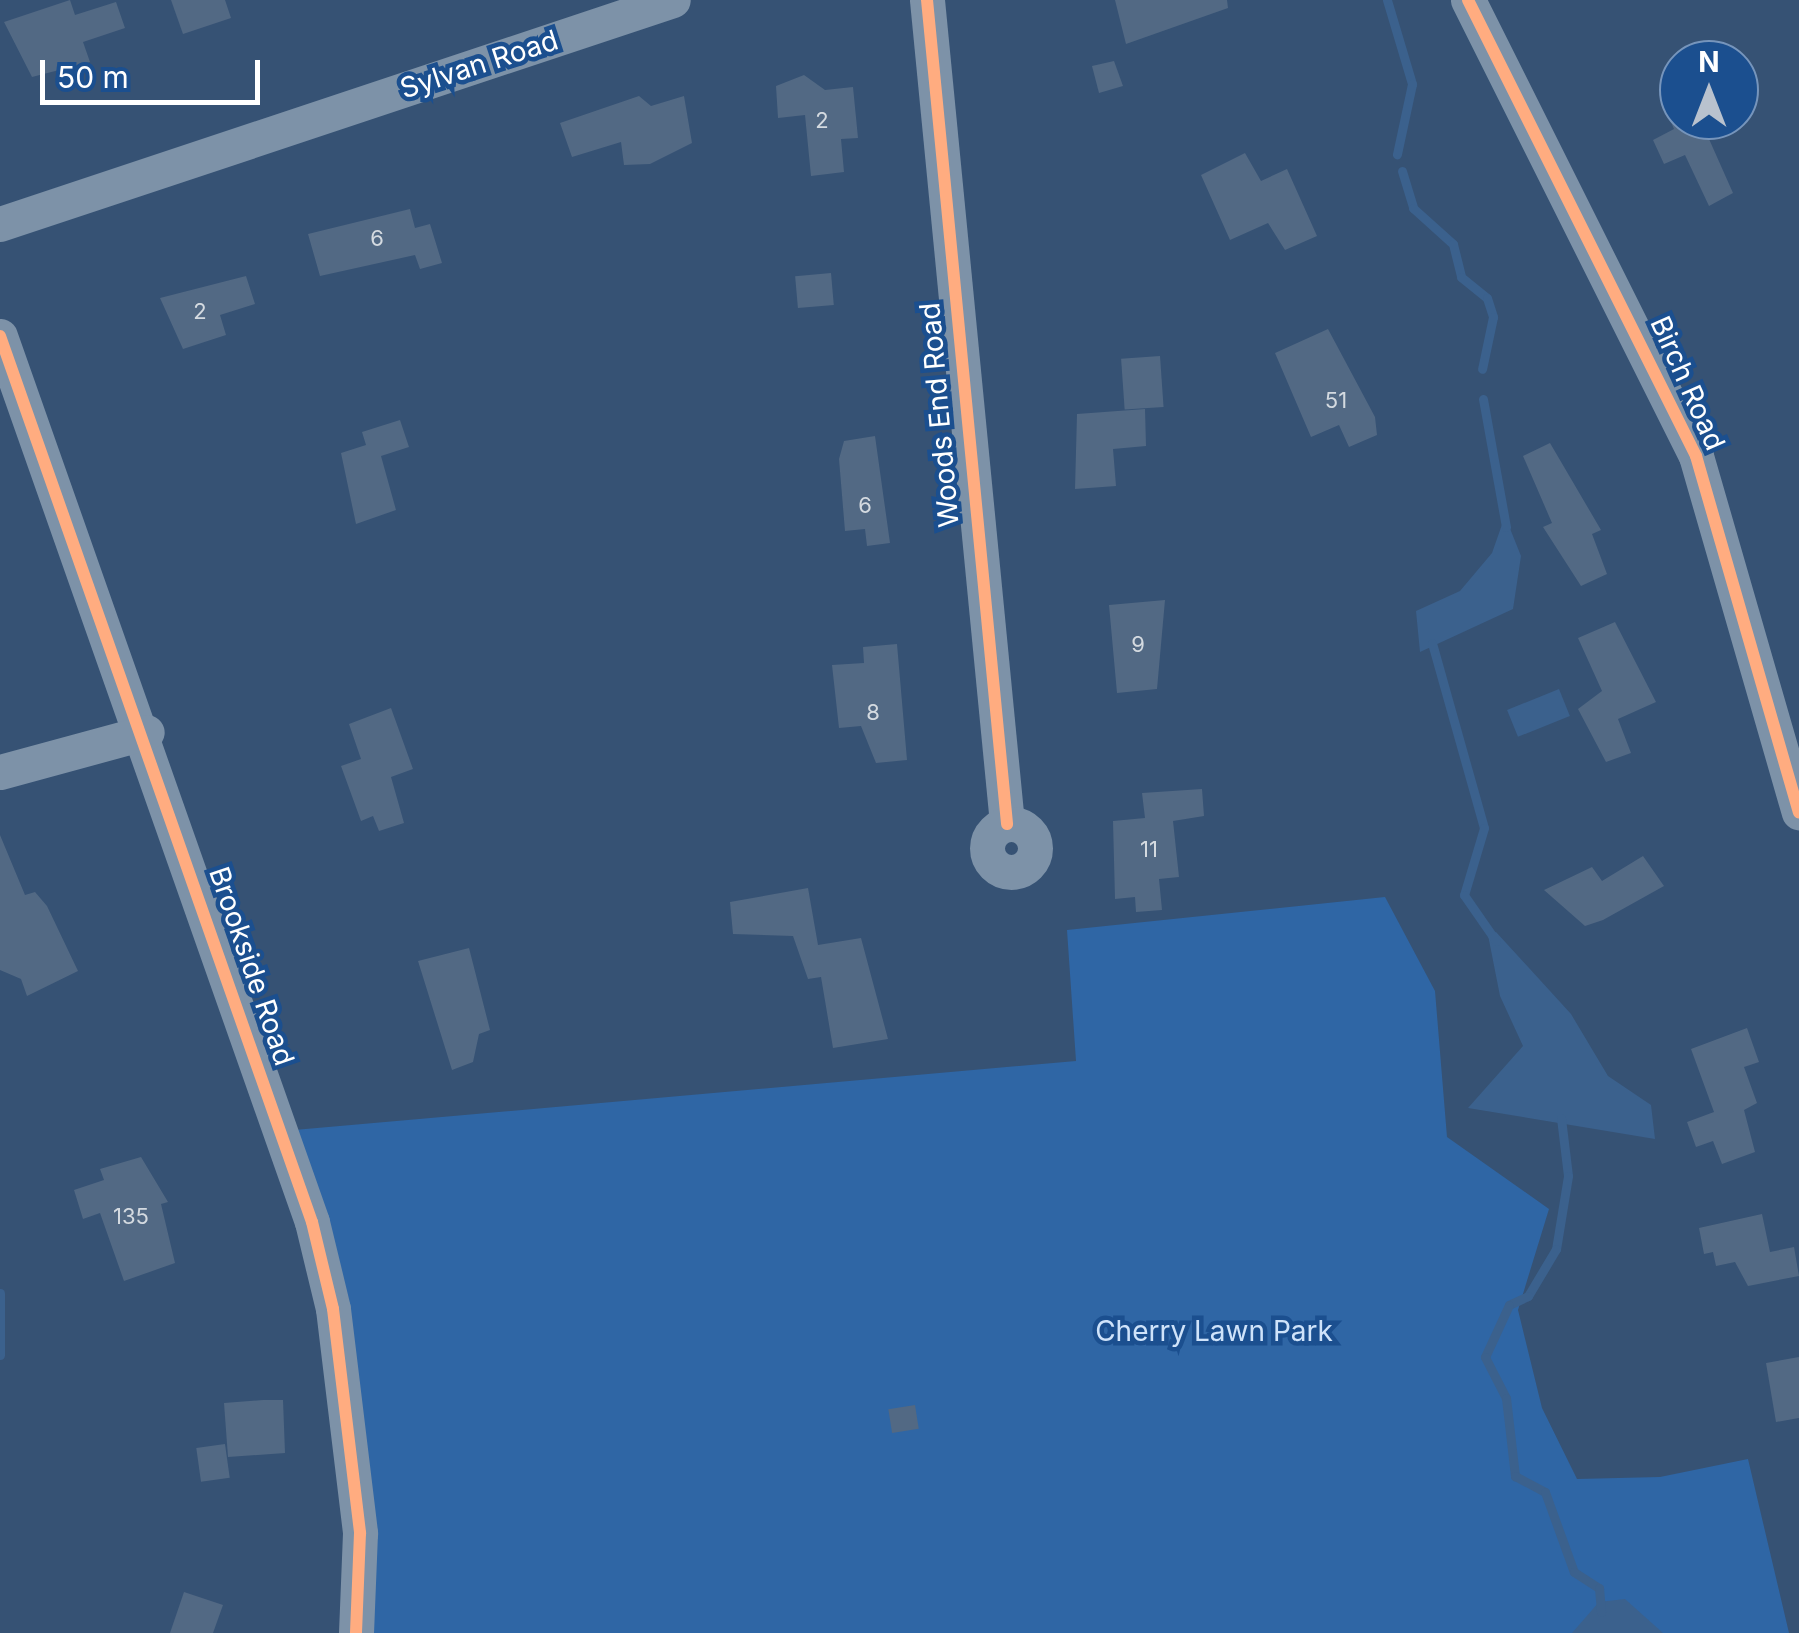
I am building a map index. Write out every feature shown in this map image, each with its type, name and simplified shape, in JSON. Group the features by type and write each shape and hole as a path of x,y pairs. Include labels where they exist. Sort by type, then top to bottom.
{"street":[{"name":"Sylvan Road","path":"0,224 673,0"},
{"name":"Woods End Road","path":"927,0 1007,824"},
{"name":"Birch Road","path":"1468,0 1696,456 1799,812"},
{"name":"Brookside Road","path":"0,336 147,732 333,1309 360,1533 356,1633"},
{"path":"0,772 147,732"}],"green space":[{"name":"Cherry Lawn Park","path":"1385,897 1435,991 1447,1137 1549,1209 1518,1310 1542,1408 1577,1479 1660,1477 1748,1459 1789,1633 342,1633 352,1467 283,1131 1076,1061 1067,930"}],"shaded area":[{"path":"1505,516 1521,556 1513,609 1420,652 1416,611 1460,591 1492,553"},
{"path":"1559,689 1570,716 1518,737 1507,710"},
{"path":"1496,932 1571,1014 1608,1076 1651,1105 1655,1139 1468,1108 1523,1046 1500,996 1488,935"},
{"path":"1625,1599 1663,1633 1572,1633 1599,1602"}],"building":[{"path":"70,0 75,15 116,2 125,28 83,42 90,62 32,77 4,22"},
{"path":"171,0 225,0 231,18 183,34"},
{"path":"1115,0 1227,0 1228,8 1126,44"},
{"path":"1114,61 1123,86 1099,93 1092,66"},
{"path":"804,75 825,90 853,87 858,138 841,139 844,172 811,176 805,115 778,118 776,86"},
{"path":"639,96 651,106 684,96 692,143 650,164 624,165 621,142 572,157 560,123"},
{"path":"1659,137 1659,140 1709,140 1733,193 1709,206 1685,155 1664,164 1653,140"},
{"path":"1245,153 1261,181 1287,169 1317,236 1285,250 1268,223 1230,240 1201,175"},
{"path":"410,209 415,228 430,224 442,263 420,269 415,255 320,276 308,234"},
{"path":"831,273 834,305 798,308 795,276"},
{"path":"246,276 255,304 220,315 226,335 183,349 160,298"},
{"path":"1328,329 1375,417 1377,435 1349,447 1339,425 1311,437 1275,353"},
{"path":"1160,356 1164,407 1125,410 1121,359"},
{"path":"1145,409 1146,446 1113,449 1116,486 1075,489 1077,414"},
{"path":"400,420 409,447 381,456 396,510 356,524 341,453 366,445 362,432"},
{"path":"875,436 890,543 867,546 865,529 845,531 839,459 844,441"},
{"path":"1550,443 1601,530 1592,534 1607,574 1581,586 1543,527 1552,523 1523,456"},
{"path":"1165,600 1157,689 1117,693 1109,605"},
{"path":"1615,622 1656,702 1618,719 1631,753 1606,762 1578,709 1602,691 1578,638"},
{"path":"897,644 907,760 876,763 861,726 839,728 832,665 864,663 863,647"},
{"path":"391,708 413,769 391,777 404,823 379,831 373,816 361,821 341,766 361,759 349,724"},
{"path":"1202,789 1204,816 1173,821 1179,877 1159,879 1162,910 1136,912 1135,897 1115,899 1113,821 1145,818 1142,793"},
{"path":"0,835 25,895 35,892 47,906 78,971 27,996 21,979 0,970"},
{"path":"1643,856 1664,886 1603,920 1585,926 1544,890 1592,867 1602,881"},
{"path":"808,888 818,945 861,938 888,1039 833,1048 821,977 808,979 793,936 733,934 730,902"},
{"path":"469,948 490,1030 479,1034 473,1062 452,1070 418,961"},
{"path":"1747,1028 1759,1062 1744,1067 1757,1103 1744,1110 1755,1152 1722,1164 1713,1141 1696,1147 1687,1122 1714,1112 1691,1049"},
{"path":"141,1157 168,1202 161,1204 175,1263 124,1281 100,1213 83,1219 74,1190 104,1180 100,1169"},
{"path":"1762,1214 1770,1252 1794,1247 1799,1276 1748,1286 1735,1262 1716,1266 1713,1252 1704,1254 1699,1228"},
{"path":"1799,1357 1799,1418 1776,1422 1766,1363"},
{"path":"283,1400 285,1453 228,1457 224,1403"},
{"path":"915,1405 919,1429 892,1433 888,1409"},
{"path":"225,1444 230,1478 201,1482 196,1448"},
{"path":"184,1592 223,1605 213,1633 170,1633"}],"waterway":[{"path":"1387,0 1412,84 1397,154"},
{"path":"1402,171 1413,208 1453,244 1461,277 1487,298 1493,317 1482,369"},
{"path":"1483,399 1506,527"},
{"path":"1432,643 1484,828 1464,895 1496,941"},
{"path":"1561,1118 1568,1176 1556,1249 1528,1296 1509,1305 1485,1357 1506,1398 1515,1476 1545,1492 1574,1572 1599,1588 1601,1612"},
{"path":"0,1293 0,1355"}],"cycle path":[{"path":"927,0 1007,824"},
{"path":"1468,0 1696,456 1799,812"},
{"path":"0,336 312,1222 333,1309 360,1533 356,1633"}]}
